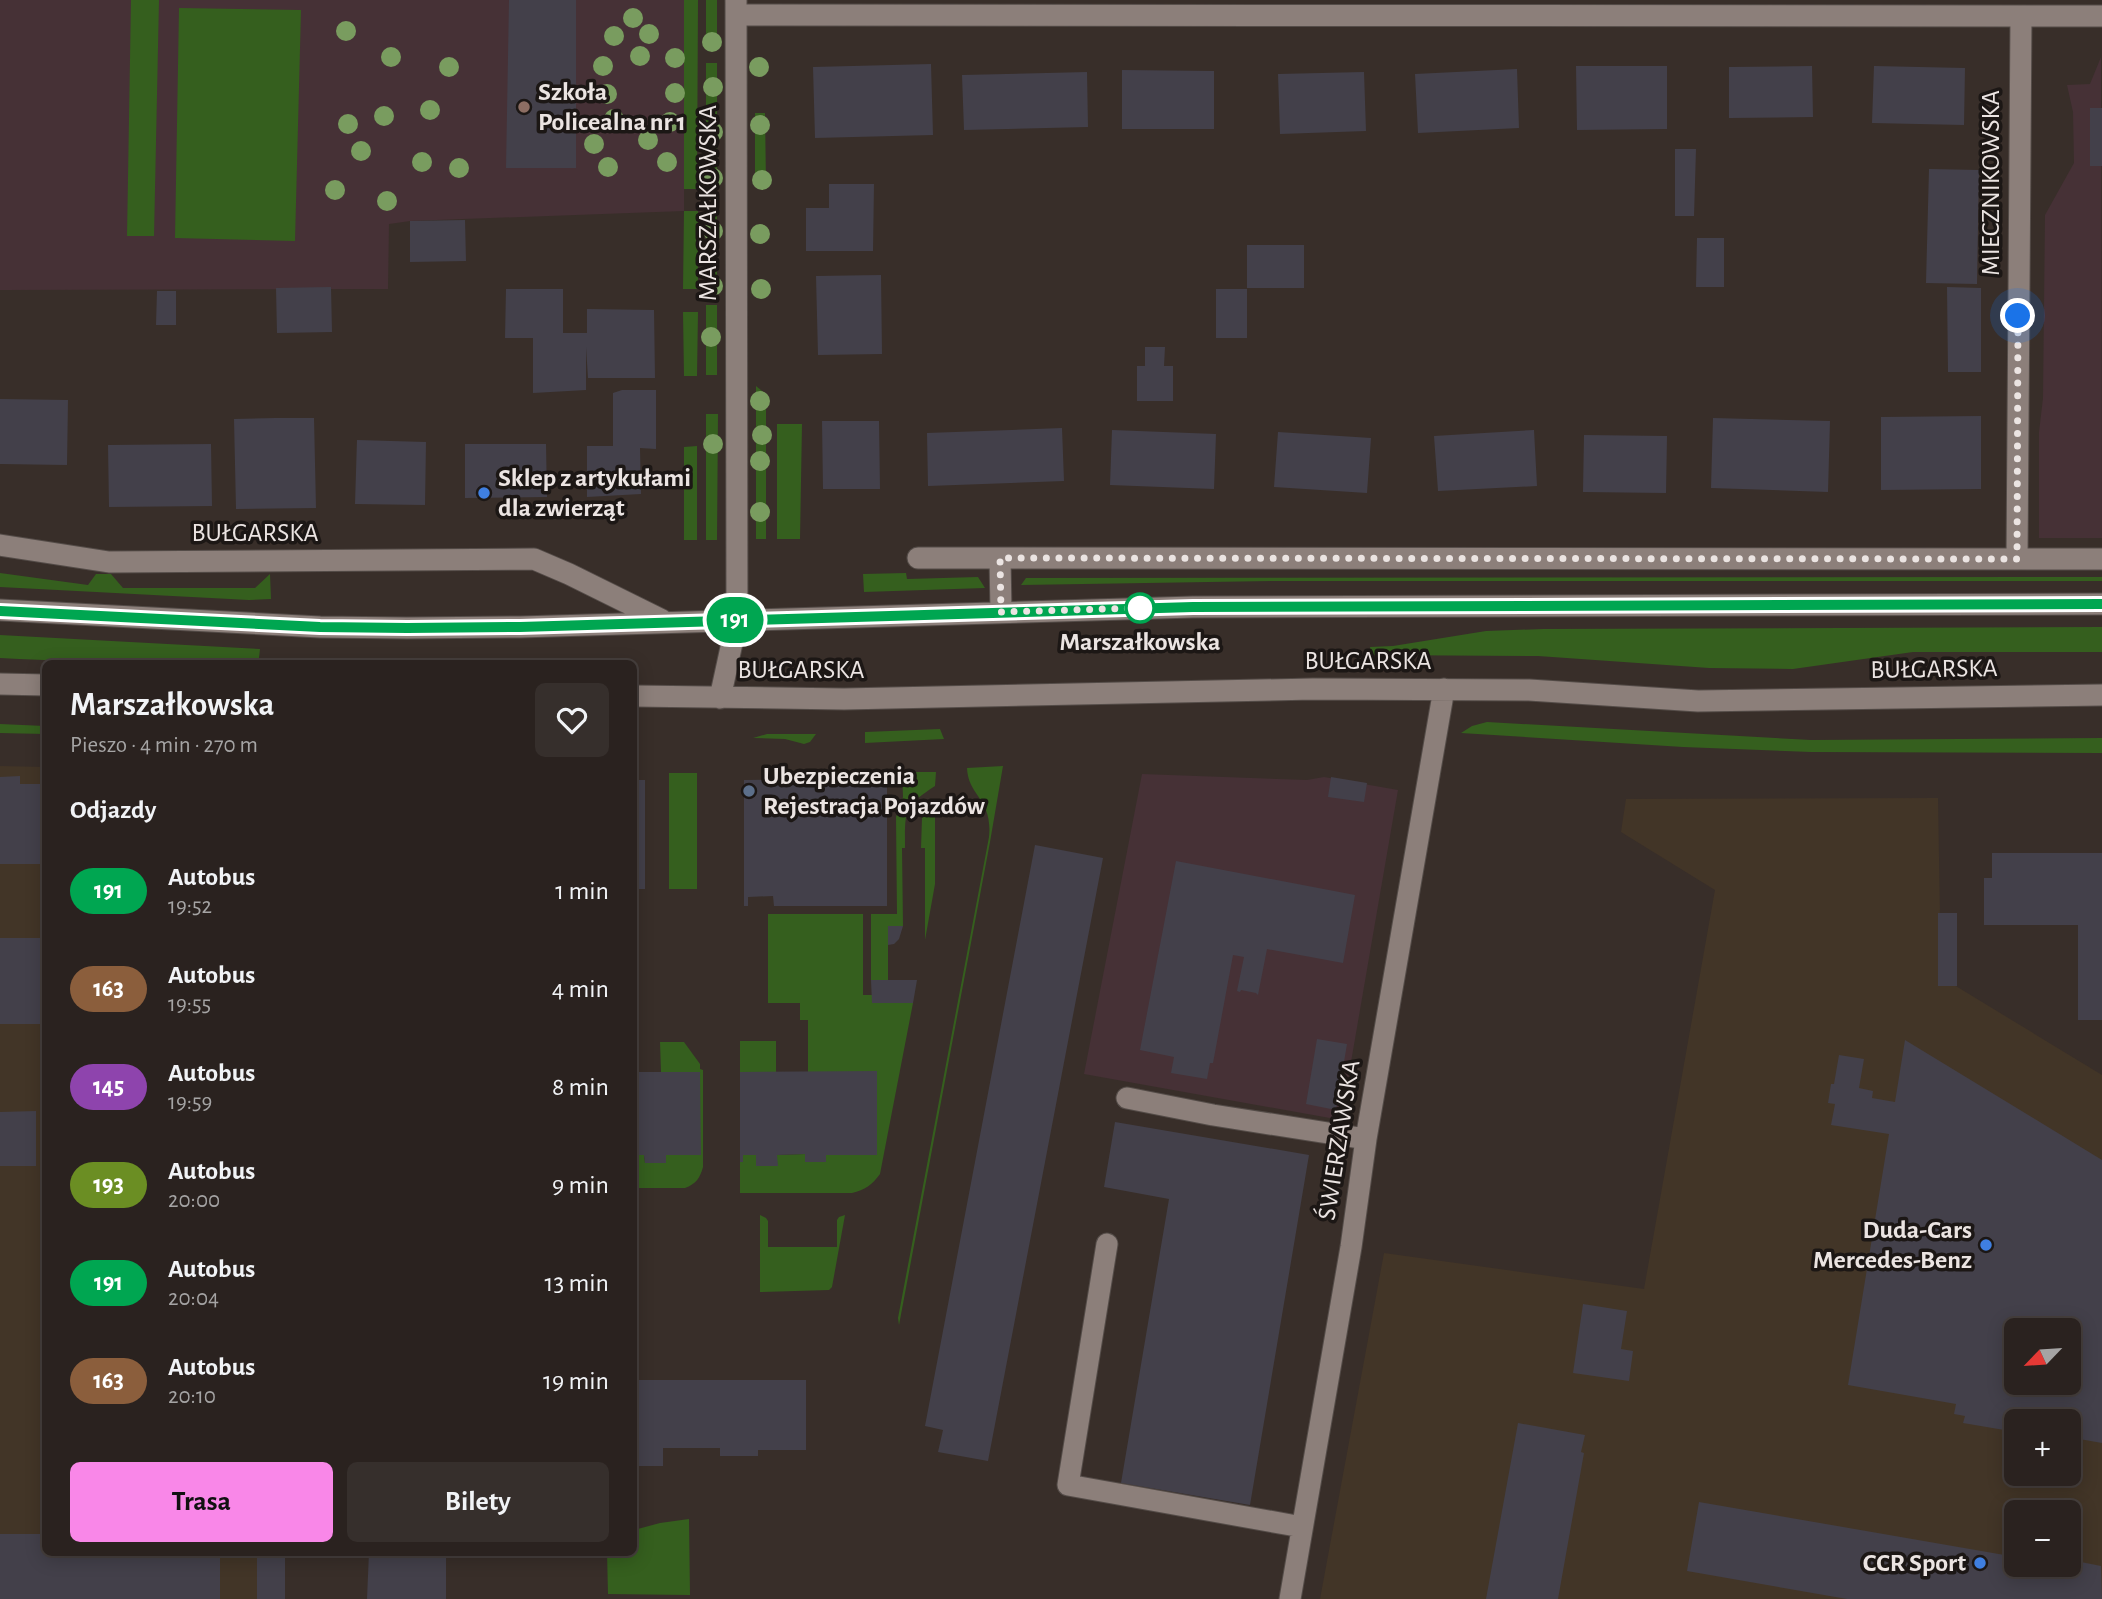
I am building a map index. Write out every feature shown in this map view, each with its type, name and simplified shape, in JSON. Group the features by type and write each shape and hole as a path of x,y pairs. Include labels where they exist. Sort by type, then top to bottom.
{"street":[{"path":"736,7 2102,16"},
{"name":"MARSZAŁKOWSKA","path":"720,698 737,620 736,7"},
{"name":"MIECZNIKOWSKA","path":"2017,559 2021,16"},
{"name":"BUŁGARSKA","path":"0,545 109,562 534,559 666,622"},
{"path":"918,558 2102,559"},
{"path":"1000,558 1001,612"},
{"name":"BUŁGARSKA","path":"0,611 320,627 520,627 1193,607 2102,604"},
{"path":"0,684 42,685"},
{"name":"BUŁGARSKA","path":"637,696 844,699 1230,690 1444,689 1529,690 1698,701 2102,695"},
{"name":"ŚWIERZAWSKA","path":"1290,1599 1444,689"},
{"path":"1127,1098 1213,1115 1366,1139"},
{"path":"1107,1244 1068,1485 1302,1527"}],"shaded area":[{"path":"0,0 684,0 684,211 389,224 388,289 0,290"},
{"path":"2101,57 2102,538 2039,538 2045,215 2074,163 2073,112 2067,85 2090,84"},
{"path":"0,766 42,767 42,1556 285,1556 285,1599 0,1599"},
{"path":"1142,774 1307,780 1324,777 1398,790 1341,1120 1084,1074"},
{"path":"1938,798 1941,977 2102,1075 2102,1599 1320,1599 1384,1253 1644,1289 1715,890 1621,832 1626,799"}],"green space":[{"path":"131,0 159,0 154,236 127,236"},
{"path":"684,0 698,0 697,189 684,189"},
{"path":"706,0 717,0 717,46 706,47"},
{"path":"179,8 301,10 295,241 175,238"},
{"path":"706,63 717,63 717,183 712,188 706,188"},
{"path":"755,113 765,113 766,184 755,185"},
{"path":"717,210 717,289 706,289 706,211"},
{"path":"684,211 698,211 698,289 683,289"},
{"path":"706,305 717,305 717,375 706,375"},
{"path":"683,312 698,312 697,376 684,376"},
{"path":"756,386 766,394 766,539 756,539"},
{"path":"706,414 718,414 717,540 706,540"},
{"path":"777,424 802,424 800,539 777,539"},
{"path":"697,446 697,540 684,540 684,447"},
{"path":"0,573 88,585 96,574 111,574 123,588 255,588 270,574 271,599 0,587"},
{"path":"906,573 907,579 978,577 985,588 864,592 863,574"},
{"path":"2102,577 2102,581 1274,581 1021,585 1026,578"},
{"path":"2102,627 2102,652 1913,652 1793,669 1709,668 1538,656 1371,655 1370,647 1393,646 1486,631 1544,629"},
{"path":"0,635 260,649 259,658 238,660 0,658"},
{"path":"1487,722 1811,740 2102,738 2102,753 1811,752 1461,733 1472,726"},
{"path":"0,724 42,726 42,734 0,733"},
{"path":"940,729 944,739 865,743 865,732"},
{"path":"767,734 816,734 810,742 804,744 785,739 753,738"},
{"path":"1003,766 899,1325 898,1318 989,837 987,814 971,785 967,768"},
{"path":"902,772 936,772 935,786 917,799 908,811 905,848 902,848 903,926 888,926 888,980 871,980 871,914 897,914 896,817 903,797"},
{"path":"669,773 697,773 697,889 669,889"},
{"path":"935,807 935,884 925,940 925,848 921,848 922,818"},
{"path":"768,914 863,914 863,995 872,995 872,1003 913,1003 880,1174 857,1192 740,1193 740,1162 743,1162 743,1155 756,1155 756,1166 777,1166 777,1155 805,1154 805,1162 826,1162 826,1155 877,1154 876,1072 808,1072 808,1020 800,1020 800,1003 768,1003"},
{"path":"740,1041 776,1041 776,1072 740,1072"},
{"path":"660,1042 684,1042 703,1070 703,1167 697,1180 685,1188 637,1188 637,1155 644,1155 645,1163 665,1163 666,1155 700,1154 700,1072 661,1072"},
{"path":"760,1215 768,1221 768,1247 837,1247 837,1220 845,1215 832,1287 829,1290 760,1292"},
{"path":"689,1519 690,1595 608,1594 607,1556 637,1556 637,1529"}],"building":[{"path":"509,0 576,0 576,168 506,168"},
{"path":"931,64 933,135 815,138 813,67"},
{"path":"1576,66 1667,66 1667,129 1577,130"},
{"path":"1812,66 1813,117 1729,118 1729,67"},
{"path":"1874,66 1965,68 1964,125 1872,123"},
{"path":"1517,69 1519,128 1418,133 1415,74"},
{"path":"1122,70 1214,71 1214,129 1122,129"},
{"path":"1087,72 1088,127 964,130 962,75"},
{"path":"1364,72 1366,131 1280,134 1278,74"},
{"path":"2090,108 2102,108 2102,166 2090,166"},
{"path":"1675,149 1696,149 1694,216 1675,216"},
{"path":"1929,169 1979,170 1977,284 1926,283"},
{"path":"829,184 874,184 873,251 806,251 806,208 829,208"},
{"path":"465,220 466,261 410,262 410,221"},
{"path":"1697,238 1724,238 1724,287 1696,287"},
{"path":"1247,245 1304,245 1304,288 1247,288"},
{"path":"881,275 882,354 818,355 816,276"},
{"path":"331,287 332,332 277,333 276,288"},
{"path":"1947,287 1981,288 1981,372 1948,372"},
{"path":"506,289 563,289 563,333 587,333 587,309 654,310 655,378 588,378 586,347 586,390 533,393 533,338 505,338"},
{"path":"1216,289 1247,289 1247,338 1216,338"},
{"path":"157,291 176,291 176,325 156,325"},
{"path":"1145,347 1165,347 1164,366 1173,366 1173,401 1137,401 1137,366 1145,366"},
{"path":"622,390 656,390 656,449 640,448 641,494 587,497 587,446 613,446 613,393"},
{"path":"0,399 68,400 67,465 0,464"},
{"path":"1981,416 1981,489 1881,490 1881,417"},
{"path":"314,418 316,508 236,509 234,419"},
{"path":"1713,418 1830,421 1828,492 1711,488"},
{"path":"822,421 879,421 880,489 823,489"},
{"path":"1062,428 1064,481 928,486 927,433"},
{"path":"1112,430 1216,434 1214,489 1110,485"},
{"path":"1534,430 1537,486 1438,491 1434,436"},
{"path":"1278,432 1371,438 1367,493 1274,487"},
{"path":"1584,435 1667,436 1666,493 1583,492"},
{"path":"357,440 426,442 425,505 355,504"},
{"path":"211,444 212,506 109,507 108,445"},
{"path":"465,444 546,444 547,497 465,498"},
{"path":"20,776 20,784 42,784 42,864 0,864 0,777"},
{"path":"1331,777 1367,783 1364,802 1328,797"},
{"path":"887,779 887,906 774,906 773,896 748,897 748,906 744,906 744,780"},
{"path":"637,780 645,780 645,889 637,889"},
{"path":"1035,845 1103,858 988,1461 938,1452 943,1430 925,1426"},
{"path":"1992,853 2102,853 2102,1020 2078,1020 2078,925 1984,925 1984,878 1992,878"},
{"path":"1176,861 1355,895 1343,963 1267,949 1258,995 1237,991 1244,957 1233,955 1213,1063 1210,1063 1207,1079 1171,1073 1174,1057 1140,1050"},
{"path":"1938,913 1957,913 1957,986 1938,986"},
{"path":"888,926 903,926 899,939 888,945"},
{"path":"0,938 42,938 42,1024 0,1024"},
{"path":"871,980 917,980 913,1003 872,1003"},
{"path":"1317,1039 1347,1044 1336,1110 1306,1104"},
{"name":"Duda-Cars Mercedes-Benz","path":"1905,1040 2102,1160 2102,1443 2081,1439 2081,1409 2004,1409 2004,1430 1963,1423 1965,1416 1954,1414 1956,1404 1848,1385 1889,1134 1831,1125 1835,1104 1828,1103 1839,1055 1864,1059 1859,1088 1873,1091 1872,1098 1895,1102"},
{"path":"877,1071 877,1155 826,1155 826,1162 805,1162 805,1154 777,1155 778,1166 756,1166 756,1155 743,1155 743,1162 740,1162 740,1072"},
{"path":"637,1072 700,1072 701,1155 666,1155 666,1163 645,1163 644,1155 637,1155"},
{"path":"36,1111 36,1166 0,1166 0,1112"},
{"path":"1115,1122 1309,1155 1250,1505 1121,1483 1169,1199 1104,1187"},
{"path":"1583,1304 1627,1311 1621,1349 1633,1351 1629,1381 1573,1373"},
{"path":"637,1380 806,1380 806,1450 758,1450 758,1456 720,1456 720,1448 663,1448 663,1466 637,1466"},
{"path":"1518,1423 1585,1435 1558,1599 1486,1599"},
{"path":"1699,1502 2004,1555 2004,1577 2081,1577 2081,1562 2101,1566 2102,1599 1847,1599 1687,1571"},
{"path":"0,1534 42,1534 42,1556 220,1558 220,1599 0,1599"},
{"path":"257,1556 285,1556 285,1599 257,1599"},
{"path":"369,1556 446,1556 446,1599 367,1599"}],"bus line":[{"name":"191","path":"0,611 320,627 407,628 1193,607 2102,604"}],"place":[{"name":"Szkoła Policealna nr 1","path":"524,107"},
{"name":"Sklep z artykułami dla zwierząt","path":"484,493"},
{"name":"Marszałkowska","path":"1140,608"},
{"name":"Ubezpieczenia Rejestracja Pojazdów","path":"749,791"},
{"name":"Duda-Cars Mercedes-Benz","path":"1986,1245"},
{"name":"CCR Sport","path":"1980,1563"}],"route":[{"path":"1140,608 1001,612 1000,558 2017,559 2018,316"}]}
